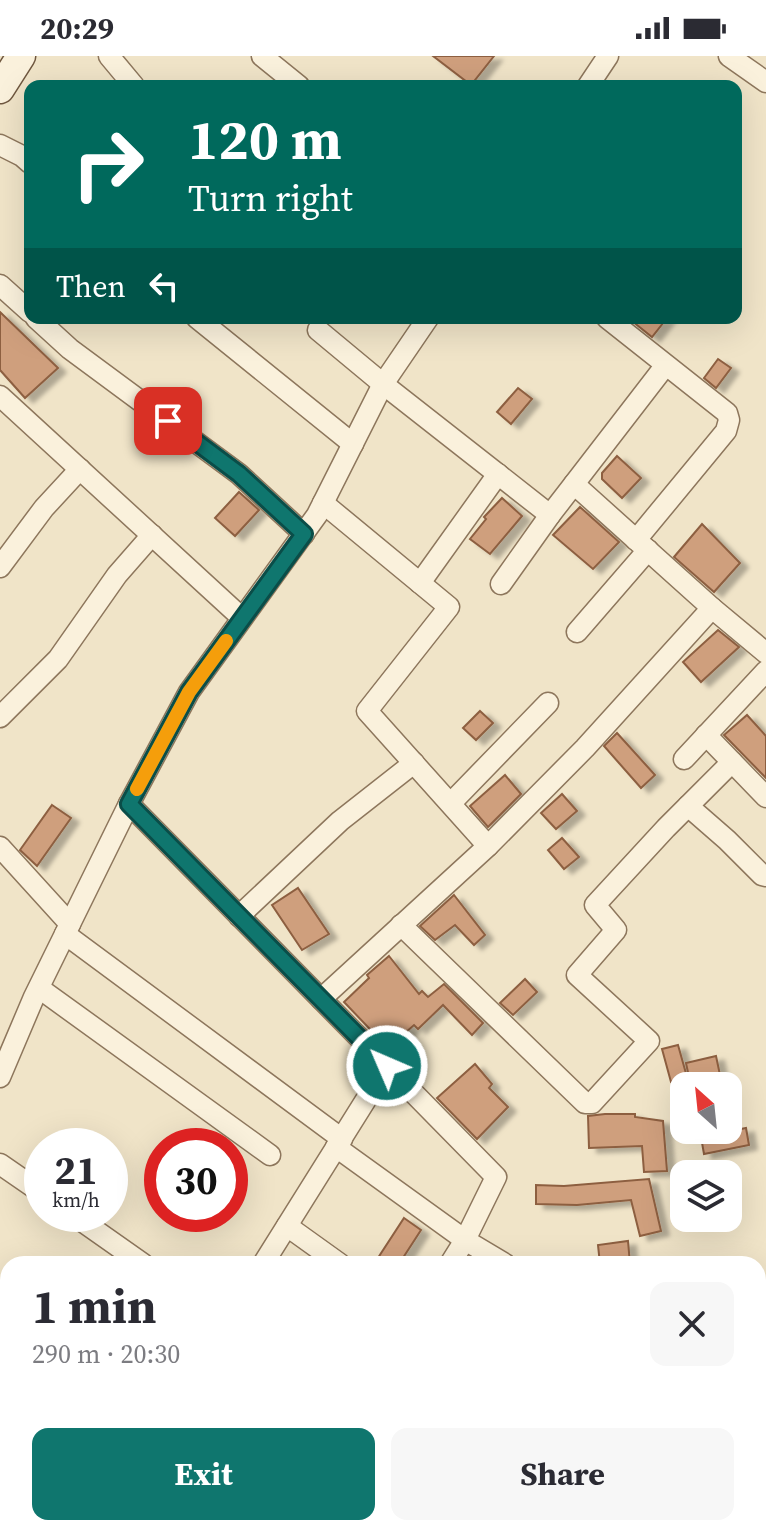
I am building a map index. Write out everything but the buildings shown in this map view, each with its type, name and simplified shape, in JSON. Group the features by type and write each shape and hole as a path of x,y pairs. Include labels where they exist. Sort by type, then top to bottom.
{"main road":[{"path":"0,89 21,56"}],"street":[{"path":"109,56 129,80"},
{"path":"262,56 292,80"},
{"path":"592,80 608,56"},
{"path":"729,56 766,82"},
{"path":"0,145 24,159"},
{"path":"0,285 24,307"},
{"path":"43,324 70,349 239,474 304,534"},
{"path":"204,324 353,444"},
{"path":"0,1077 67,929 189,692 304,534 383,384 424,324"},
{"path":"577,632 726,431 729,420 727,413 614,324"},
{"path":"318,330 550,515"},
{"path":"501,584 665,366"},
{"path":"0,396 242,618"},
{"path":"0,567 44,508 80,469"},
{"path":"420,583 498,474"},
{"path":"574,484 766,653"},
{"path":"323,503 449,607 367,711 488,846"},
{"path":"0,717 58,659 117,575 152,535"},
{"path":"321,999 488,846 585,748 712,608"},
{"path":"684,759 766,671"},
{"path":"451,803 548,703"},
{"path":"706,735 766,797"},
{"path":"401,925 585,1103 592,1103 649,1041 577,975 616,930 595,905 732,762"},
{"path":"239,916 340,821 414,763"},
{"path":"129,804 496,1177 455,1256"},
{"path":"688,806 766,876"},
{"path":"0,847 67,929 339,1143 465,1240 492,1256"},
{"path":"39,988 270,1155"},
{"path":"268,1256 387,1066"},
{"path":"0,1164 24,1181"},
{"path":"287,1226 329,1256"},
{"path":"98,1232 132,1256"}],"slow traffic":[{"path":"137,789 189,692 226,641"}],"route":[{"path":"168,421 239,474 304,534 189,692 129,804 387,1066"}]}
